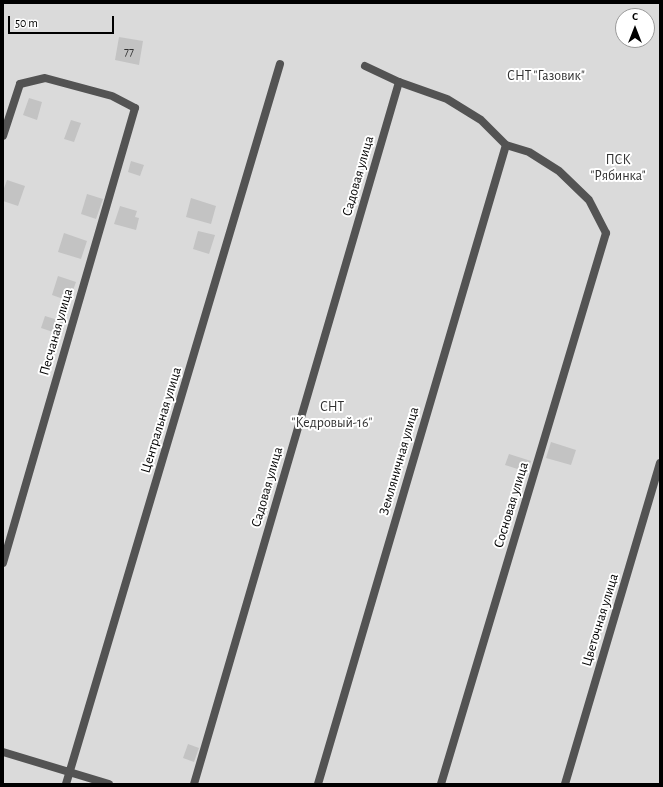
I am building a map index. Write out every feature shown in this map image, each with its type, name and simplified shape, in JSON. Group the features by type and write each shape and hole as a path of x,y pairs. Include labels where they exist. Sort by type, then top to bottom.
{"street":[{"name":"Центральная улица","path":"66,784 280,64"},
{"path":"365,66 399,82 447,99 481,120 506,145"},
{"name":"Песчаная улица","path":"3,136 20,84 45,78 112,96 135,108 3,563"},
{"name":"Садовая улица","path":"194,784 399,82"},
{"name":"Сосновая улица","path":"441,784 606,234 589,200 559,171 530,152 506,145"},
{"name":"Земляничная улица","path":"318,784 506,145"},
{"name":"Цветочная улица","path":"565,784 660,463"},
{"path":"3,752 109,784"}],"green space":[{"name":"СНТ \"Кедровый-16\"","path":"3,3 660,3 660,784 3,784"}],"building":[{"path":"119,37 143,41 139,65 115,60"},
{"path":"29,98 42,102 37,120 23,115"},
{"path":"71,120 81,123 74,142 64,139"},
{"path":"131,161 144,165 140,176 128,172"},
{"path":"7,180 25,186 18,206 3,201 3,191"},
{"path":"87,194 103,199 96,219 81,214"},
{"path":"191,198 216,206 211,224 186,217"},
{"path":"120,206 137,211 135,217 139,218 136,230 114,224"},
{"path":"198,231 215,235 209,254 193,249"},
{"path":"64,233 87,241 81,259 58,252"},
{"path":"58,276 76,282 69,301 52,295"},
{"path":"45,316 64,322 59,334 41,328"},
{"path":"551,442 576,450 571,465 546,458"},
{"path":"509,454 531,461 527,472 505,465"},
{"path":"188,744 199,748 194,762 183,758"}],"park label":[{"name":"СНТ \"Газовик\"","path":"546,76"},
{"name":"ПСК \"Рябинка\"","path":"618,168"}]}
